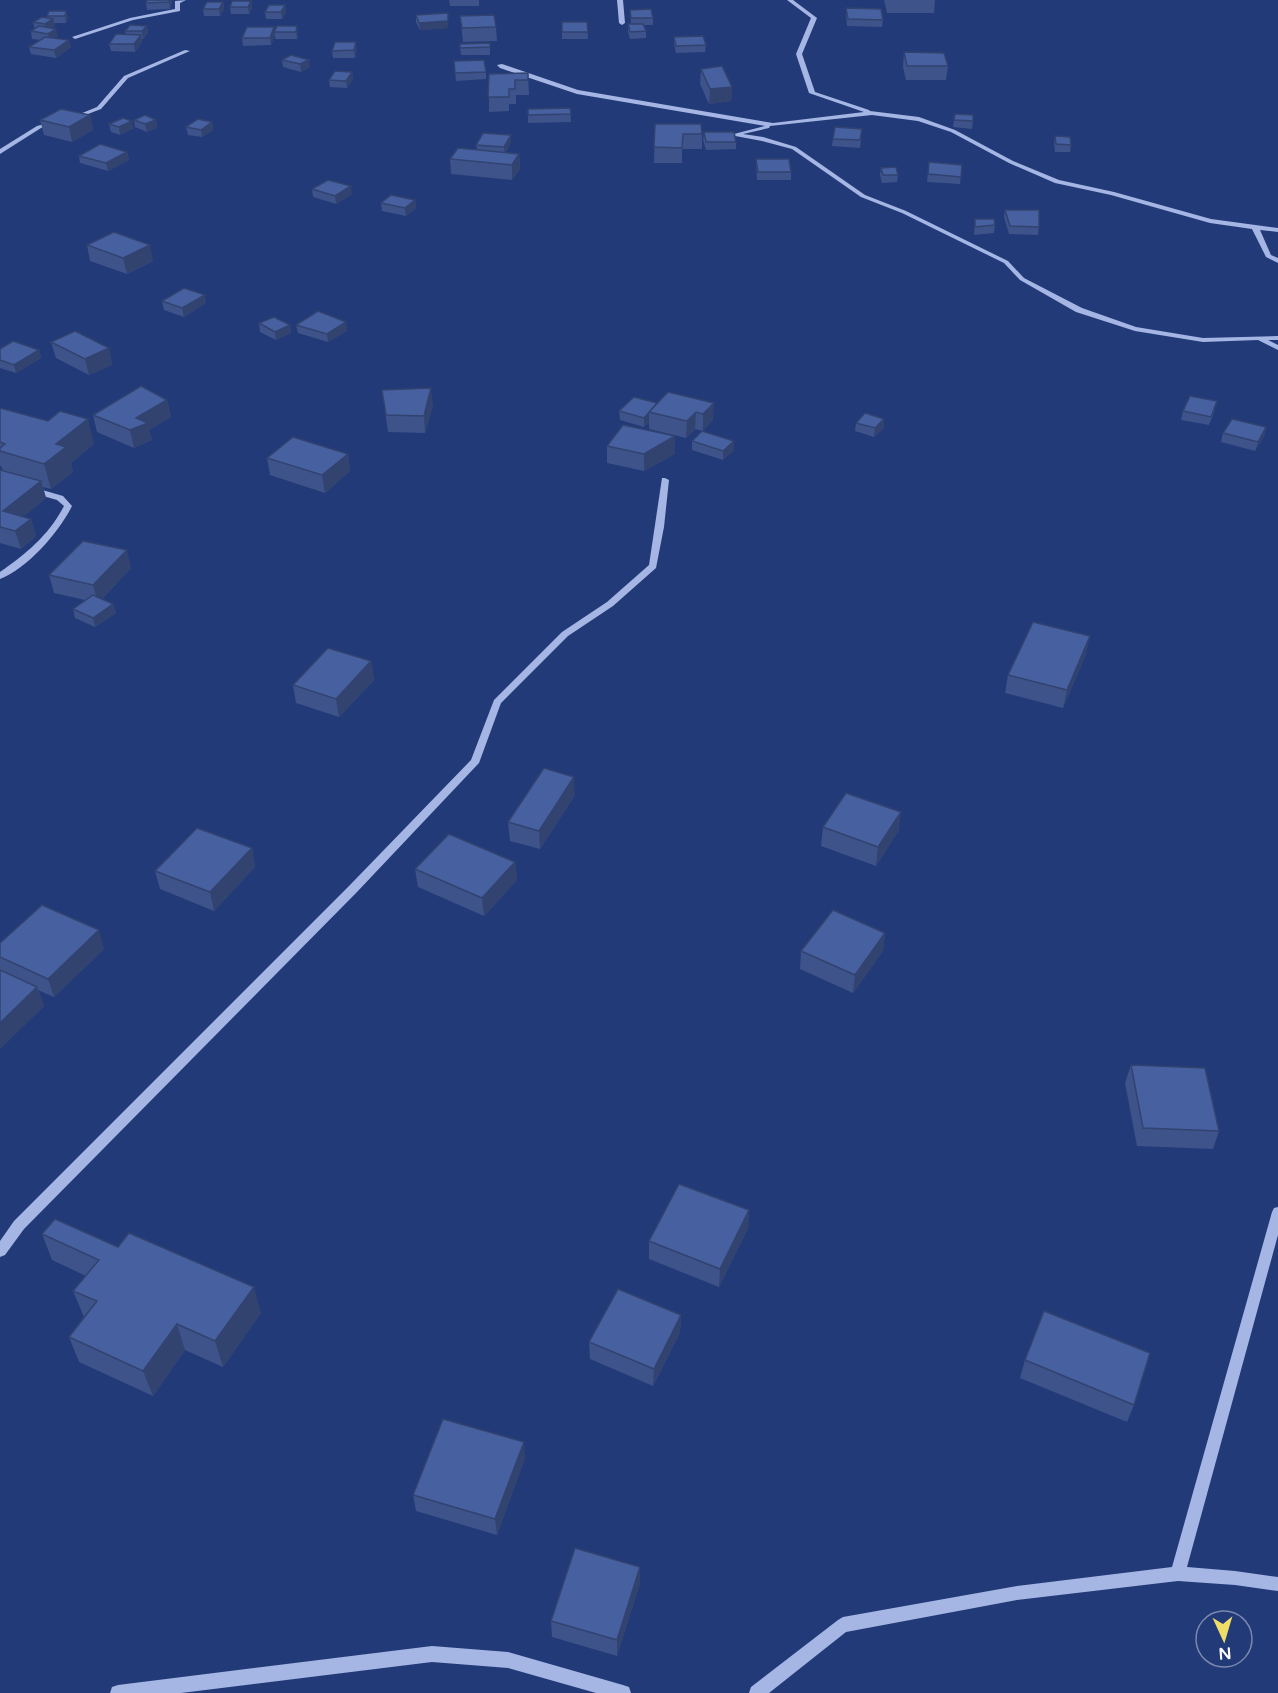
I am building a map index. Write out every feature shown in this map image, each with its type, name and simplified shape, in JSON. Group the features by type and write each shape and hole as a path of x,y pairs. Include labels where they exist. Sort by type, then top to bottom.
{"street":[{"path":"75,37 132,19 178,10 177,2 183,0"},
{"path":"620,0 622,23"},
{"path":"790,0 814,18 799,54 812,93 872,113 919,120 953,131 1011,162 1057,182 1112,193 1210,221 1278,230"},
{"path":"0,153 39,127 99,108 126,77 187,51"},
{"path":"500,65 502,68 577,92 773,125"},
{"path":"872,113 773,125 733,135 763,139 794,148 863,196 904,212 1006,261 1022,279 1079,310 1135,329 1203,340 1278,338"},
{"path":"1254,227 1268,256 1278,261"},
{"path":"1259,338 1278,348"},
{"path":"0,1251 19,1225 345,897 475,761 497,702 565,634 610,604 653,566 665,480"},
{"path":"0,576 17,565 60,524 68,506 60,498 19,487"},
{"path":"1178,1574 1278,1212"},
{"path":"757,1693 843,1624 1017,1593 1178,1574 1278,1584"},
{"path":"118,1693 432,1654 508,1660 623,1693"}],"building":[{"path":"147,0 170,0 169,2 146,3"},
{"path":"232,1 251,1 248,7 230,7"},
{"path":"207,2 223,2 219,9 203,9"},
{"path":"269,5 285,5 281,12 265,12"},
{"path":"846,8 881,9 883,20 848,19"},
{"path":"651,9 653,18 631,18 630,10"},
{"path":"49,11 66,11 65,16 47,16"},
{"path":"448,13 448,21 419,23 416,15"},
{"path":"494,15 496,27 462,28 460,16"},
{"path":"42,17 53,19 45,24 33,22"},
{"path":"562,22 587,22 588,32 562,32"},
{"path":"628,24 643,24 646,31 630,32"},
{"path":"130,25 147,26 142,31 125,31"},
{"path":"39,26 56,29 48,34 31,31"},
{"path":"277,26 297,26 296,32 274,32"},
{"path":"247,27 274,27 270,38 242,38"},
{"path":"116,34 141,35 134,44 109,44"},
{"path":"703,36 706,45 676,46 674,37"},
{"path":"45,37 69,40 54,50 29,47"},
{"path":"335,42 356,42 354,50 332,51"},
{"path":"490,43 490,47 460,48 460,44"},
{"path":"904,52 944,53 948,66 907,66"},
{"path":"291,55 309,60 300,64 282,60"},
{"path":"484,60 486,72 455,73 454,61"},
{"path":"722,66 732,87 710,89 701,69"},
{"path":"335,71 352,72 346,81 329,80"},
{"path":"528,73 528,80 515,80 515,89 509,89 509,97 488,97 489,74"},
{"path":"570,108 571,114 528,115 528,109"},
{"path":"61,109 90,115 69,127 40,120"},
{"path":"955,114 973,115 973,121 954,120"},
{"path":"145,115 156,120 145,124 134,120"},
{"path":"123,118 132,121 119,127 109,124"},
{"path":"198,119 212,122 201,130 186,127"},
{"path":"655,124 701,124 702,134 683,134 682,148 654,147"},
{"path":"835,127 862,129 860,140 833,139"},
{"path":"704,132 734,132 736,142 706,142"},
{"path":"483,133 511,135 504,147 476,145"},
{"path":"1055,136 1070,137 1071,145 1056,144"},
{"path":"100,144 127,152 106,163 79,156"},
{"path":"458,148 519,154 512,165 450,159"},
{"path":"756,159 789,159 791,172 758,172"},
{"path":"929,162 962,165 961,177 928,174"},
{"path":"896,167 898,175 883,175 881,168"},
{"path":"328,180 351,186 335,196 312,189"},
{"path":"391,195 415,200 405,208 381,203"},
{"path":"1005,210 1039,210 1039,227 1010,226"},
{"path":"975,219 994,219 995,225 975,227"},
{"path":"114,232 150,245 123,258 87,245"},
{"path":"184,288 205,295 182,308 162,301"},
{"path":"318,311 346,322 327,334 296,325"},
{"path":"274,317 290,325 275,332 259,323"},
{"path":"75,331 109,348 85,359 51,342"},
{"path":"13,341 39,350 14,365 0,360 0,349"},
{"path":"141,386 167,400 136,418 148,423 130,430 93,415"},
{"path":"431,388 424,416 386,415 382,390"},
{"path":"668,392 714,403 703,414 696,412 687,421 649,412"},
{"path":"1190,396 1217,401 1211,417 1183,411"},
{"path":"634,397 657,403 644,418 619,411"},
{"path":"0,408 48,421 60,411 88,419 56,444 66,447 44,464 0,451 5,444 0,442"},
{"path":"865,413 884,419 875,428 856,423"},
{"path":"1232,419 1266,427 1258,442 1223,433"},
{"path":"623,425 675,436 644,454 607,446"},
{"path":"702,431 734,441 723,451 692,441"},
{"path":"293,437 348,454 322,475 267,458"},
{"path":"0,470 41,481 3,511 31,519 15,531 0,527"},
{"path":"83,541 127,550 93,585 49,575"},
{"path":"93,595 113,604 93,618 73,609"},
{"path":"1033,622 1090,636 1067,690 1008,675"},
{"path":"328,648 371,661 336,699 293,685"},
{"path":"544,768 574,777 539,831 508,822"},
{"path":"846,793 901,812 878,847 823,827"},
{"path":"197,828 252,848 210,892 155,871"},
{"path":"449,834 515,862 482,898 415,869"},
{"path":"42,905 99,930 48,979 0,957 0,943"},
{"path":"833,910 885,933 855,975 801,951"},
{"path":"0,970 37,987 0,1023"},
{"path":"1131,1065 1205,1068 1219,1131 1143,1128"},
{"path":"679,1184 749,1210 720,1269 649,1241"},
{"path":"55,1219 118,1247 129,1233 254,1287 215,1341 177,1324 143,1371 69,1337 97,1301 73,1291 99,1260 42,1234"},
{"path":"618,1289 681,1315 654,1369 589,1342"},
{"path":"1044,1311 1150,1353 1134,1405 1025,1360"},
{"path":"443,1419 524,1442 495,1519 413,1495"},
{"path":"575,1548 640,1567 617,1640 551,1621"}]}
